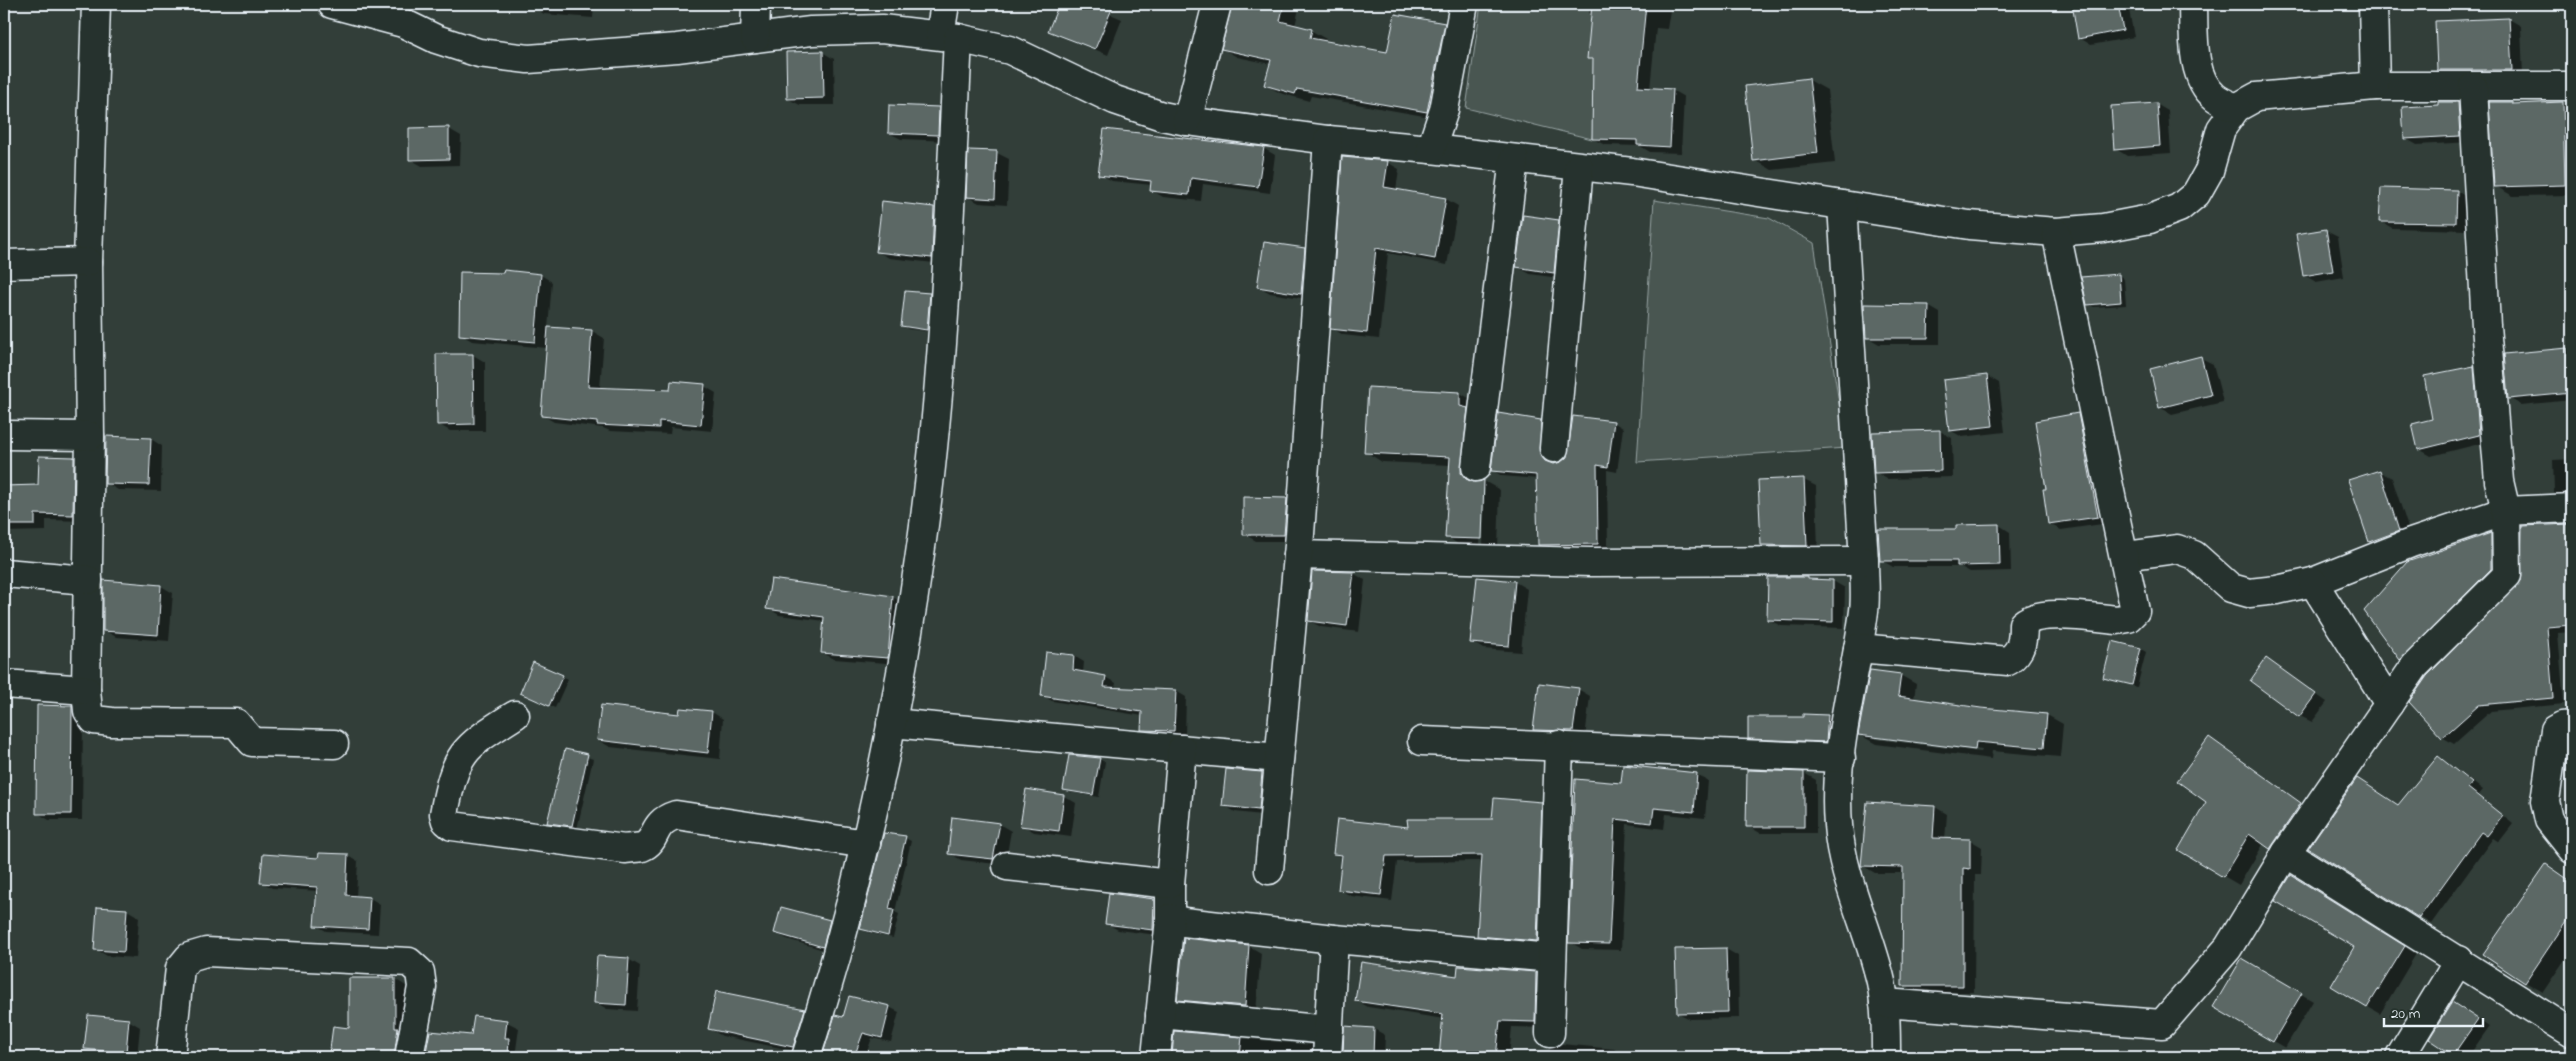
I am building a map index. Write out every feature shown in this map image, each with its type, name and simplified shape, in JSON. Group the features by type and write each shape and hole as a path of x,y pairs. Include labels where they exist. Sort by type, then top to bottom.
{"street":[{"path":"96,4 88,262 90,436 86,690 88,711 94,720 112,722 236,723 252,742 334,744"},
{"path":"332,4 403,13 436,39 479,53 528,59 629,52 811,31 882,29 949,36 1010,50 1115,100 1162,116 1187,121 1328,140 1431,149 1632,172 1977,226 2056,232 2103,228 2150,219 2179,208 2196,194 2210,171 2221,129 2236,108 2256,97 2375,86 2572,86"},
{"path":"755,38 756,4"},
{"path":"806,1057 866,844 891,722 922,541 933,446 953,151 949,36 944,4"},
{"path":"1187,121 1217,4"},
{"path":"1431,149 1444,110 1464,4"},
{"path":"2192,4 2195,54 2202,79 2214,97 2236,108"},
{"path":"2373,4 2375,86"},
{"path":"1884,1002 2162,1024 2228,948 2286,853 2415,666 2507,575 2506,511 2499,481 2487,336 2473,87"},
{"path":"1269,870 1298,555 1328,140"},
{"path":"1476,467 1514,159"},
{"path":"1554,448 1579,167"},
{"path":"1842,205 1864,561 1864,608 1842,732 1841,758 1836,794 1842,852 1881,982 1886,1016 1886,1057"},
{"path":"1858,648 2008,661 2017,655 2023,641 2023,624 2029,618 2046,615 2117,620 2128,618 2135,611 2056,232"},
{"path":"4,264 88,262"},
{"path":"4,435 90,436"},
{"path":"2125,556 2178,549 2194,555 2231,588 2249,593 2277,590 2313,582 2411,543 2506,511 2572,508"},
{"path":"1298,555 1591,562 1864,561"},
{"path":"4,573 88,580"},
{"path":"2313,582 2389,704"},
{"path":"4,684 86,690"},
{"path":"515,715 474,741 463,752 456,764 444,814 446,821 452,826 625,849 642,847 653,838 656,828 664,819 676,815 866,844"},
{"path":"891,722 1279,758"},
{"path":"2572,726 2562,726 2555,730 2545,801 2549,820 2572,848"},
{"path":"1422,741 1559,745 1841,758"},
{"path":"1550,1033 1559,745"},
{"path":"1156,1057 1170,918 1170,884 1182,749"},
{"path":"2286,853 2459,960 2572,1033"},
{"path":"1007,866 1170,884"},
{"path":"1170,918 1184,922 1334,939 1552,958"},
{"path":"1327,1057 1334,939"},
{"path":"170,1057 180,968 189,957 206,952 409,962 420,972 422,987 409,1057"},
{"path":"2400,1057 2459,960"},
{"path":"1160,1014 1329,1030"}],"shaded area":[{"path":"1481,4 1606,4 1592,139 1466,108"},
{"path":"1654,200 1769,218 1814,243 1846,448 1637,462"}],"building":[{"path":"1059,4 1114,4 1095,49 1048,31"},
{"path":"1232,4 1284,4 1280,21 1312,29 1310,38 1387,52 1395,14 1445,23 1427,112 1297,89 1295,94 1264,85 1271,60 1221,49"},
{"path":"1592,4 1646,4 1638,87 1673,89 1670,147 1637,145 1637,140 1592,139 1593,59 1587,59"},
{"path":"2072,4 2118,4 2123,30 2078,39"},
{"path":"2509,18 2512,70 2437,70 2435,21"},
{"path":"823,51 824,98 787,99 786,52"},
{"path":"1809,78 1818,153 1753,161 1745,86"},
{"path":"2438,102 2458,102 2460,136 2404,139 2402,107 2438,105"},
{"path":"2489,102 2513,102 2513,104 2563,102 2565,185 2494,187"},
{"path":"2157,103 2160,146 2114,150 2111,106"},
{"path":"889,105 939,107 938,135 888,133"},
{"path":"449,127 449,159 409,160 409,128"},
{"path":"1104,129 1264,147 1258,187 1191,178 1189,195 1150,191 1151,181 1098,175"},
{"path":"968,150 997,151 995,199 966,197"},
{"path":"1342,157 1388,161 1384,187 1446,198 1435,259 1376,248 1367,333 1330,329"},
{"path":"2381,188 2457,190 2456,223 2379,222"},
{"path":"882,201 934,207 932,258 876,252"},
{"path":"1523,215 1559,220 1554,273 1516,267"},
{"path":"2326,229 2333,271 2303,276 2296,234"},
{"path":"1264,242 1305,248 1301,294 1257,287"},
{"path":"504,270 541,274 535,342 459,335 460,272 503,273"},
{"path":"2119,274 2121,302 2087,305 2081,277"},
{"path":"905,291 930,293 927,330 901,326"},
{"path":"1864,304 1929,305 1928,338 1866,338"},
{"path":"548,327 592,330 588,387 670,390 671,381 705,384 701,425 659,421 659,428 597,425 597,422 541,416"},
{"path":"2567,348 2572,393 2508,399 2504,354"},
{"path":"436,354 473,354 474,424 437,425"},
{"path":"2201,356 2211,395 2159,408 2150,369"},
{"path":"2474,366 2479,435 2418,450 2412,424 2432,419 2424,376"},
{"path":"1987,375 1993,426 1949,431 1943,380"},
{"path":"1368,387 1460,392 1460,406 1468,408 1461,473 1466,479 1474,482 1484,480 1482,539 1445,538 1450,457 1364,453"},
{"path":"1498,413 1541,420 1540,454 1545,461 1553,464 1561,462 1567,457 1573,416 1614,421 1608,467 1597,465 1598,544 1538,545 1536,475 1491,471"},
{"path":"2078,413 2098,517 2048,524 2043,489 2046,489 2035,421"},
{"path":"1940,430 1941,471 1874,473 1872,432"},
{"path":"106,436 151,438 149,485 105,484"},
{"path":"39,456 74,457 73,515 35,514 35,525 4,525 4,486 38,485"},
{"path":"2380,470 2399,531 2369,542 2348,480"},
{"path":"1804,478 1807,546 1761,545 1758,480"},
{"path":"1243,497 1287,498 1284,535 1243,535"},
{"path":"1999,524 2000,565 1957,566 1957,561 1880,561 1878,529 1956,529 1956,525"},
{"path":"2572,524 2572,625 2547,627 2553,698 2479,705 2442,738 2409,702 2427,676 2521,581 2522,526"},
{"path":"2491,533 2491,569 2400,660 2364,611 2407,562"},
{"path":"1312,571 1354,572 1347,626 1308,621"},
{"path":"1477,577 1515,581 1509,646 1470,643"},
{"path":"1768,577 1808,577 1808,579 1833,580 1833,622 1767,620"},
{"path":"771,579 893,596 888,658 821,653 824,617 766,609"},
{"path":"103,580 161,585 158,635 103,631"},
{"path":"2112,641 2141,648 2132,685 2103,678"},
{"path":"1046,652 1074,655 1073,670 1106,676 1104,687 1176,690 1174,731 1141,730 1142,712 1041,696"},
{"path":"2266,658 2316,694 2299,717 2250,681"},
{"path":"533,662 563,675 549,706 520,693"},
{"path":"1870,670 1901,674 1898,696 1981,708 2047,714 2044,748 1976,742 1975,750 1858,735"},
{"path":"1539,683 1579,688 1573,731 1533,730"},
{"path":"37,705 72,706 71,814 36,814"},
{"path":"601,705 679,714 680,708 712,711 708,753 597,740"},
{"path":"1803,714 1828,715 1826,742 1748,739 1748,717 1803,717"},
{"path":"2209,737 2301,803 2270,849 2249,834 2223,877 2178,850 2206,802 2177,781"},
{"path":"565,749 588,754 572,826 547,823"},
{"path":"1069,755 1100,758 1093,795 1063,790"},
{"path":"2438,756 2472,783 2468,788 2503,816 2487,836 2481,832 2419,918 2308,848 2357,778 2398,805"},
{"path":"1623,765 1697,773 1694,812 1654,808 1652,823 1615,819 1609,944 1568,943 1575,779 1621,783"},
{"path":"1226,769 1262,772 1259,810 1222,806"},
{"path":"1747,770 1804,772 1804,827 1746,827"},
{"path":"1026,789 1064,795 1059,831 1020,826"},
{"path":"1494,798 1542,802 1537,941 1477,936 1482,855 1386,856 1381,895 1338,890 1342,855 1333,854 1337,819 1408,827 1407,819 1492,819"},
{"path":"1867,802 1935,806 1933,838 1970,839 1970,869 1963,868 1963,986 1902,986 1903,867 1861,866"},
{"path":"952,817 1000,823 993,859 948,854"},
{"path":"884,833 906,836 889,909 894,910 888,936 860,929"},
{"path":"319,853 348,854 346,895 370,897 368,929 314,926 317,887 260,883 263,854 318,858"},
{"path":"2546,864 2572,882 2572,913 2525,983 2483,955"},
{"path":"2291,875 2405,946 2367,1008 2331,986 2354,947 2275,901"},
{"path":"1109,893 1154,899 1153,930 1105,924"},
{"path":"97,907 127,909 124,952 94,950"},
{"path":"781,907 830,920 823,947 774,933"},
{"path":"1184,938 1249,945 1245,1006 1177,1000"},
{"path":"1726,948 1728,1012 1677,1013 1675,949"},
{"path":"597,956 629,958 626,1005 594,1003"},
{"path":"2242,958 2302,993 2273,1042 2213,1007"},
{"path":"1361,962 1457,976 1458,966 1536,972 1535,1022 1500,1021 1496,1057 1439,1057 1443,1014 1355,1001"},
{"path":"349,978 395,978 395,1028 398,1028 394,1057 329,1057 333,1026 349,1028"},
{"path":"716,991 805,1009 793,1047 708,1029"},
{"path":"849,996 890,1006 882,1038 863,1033 854,1057 822,1057 835,1015 843,1017"},
{"path":"2452,1002 2478,1019 2453,1055 2429,1039"},
{"path":"88,1015 129,1019 126,1053 84,1049"},
{"path":"474,1016 507,1020 505,1038 509,1038 508,1057 425,1057 430,1031 471,1035"},
{"path":"1344,1026 1374,1028 1373,1057 1343,1057"},
{"path":"1174,1031 1242,1037 1240,1057 1172,1057"}]}
